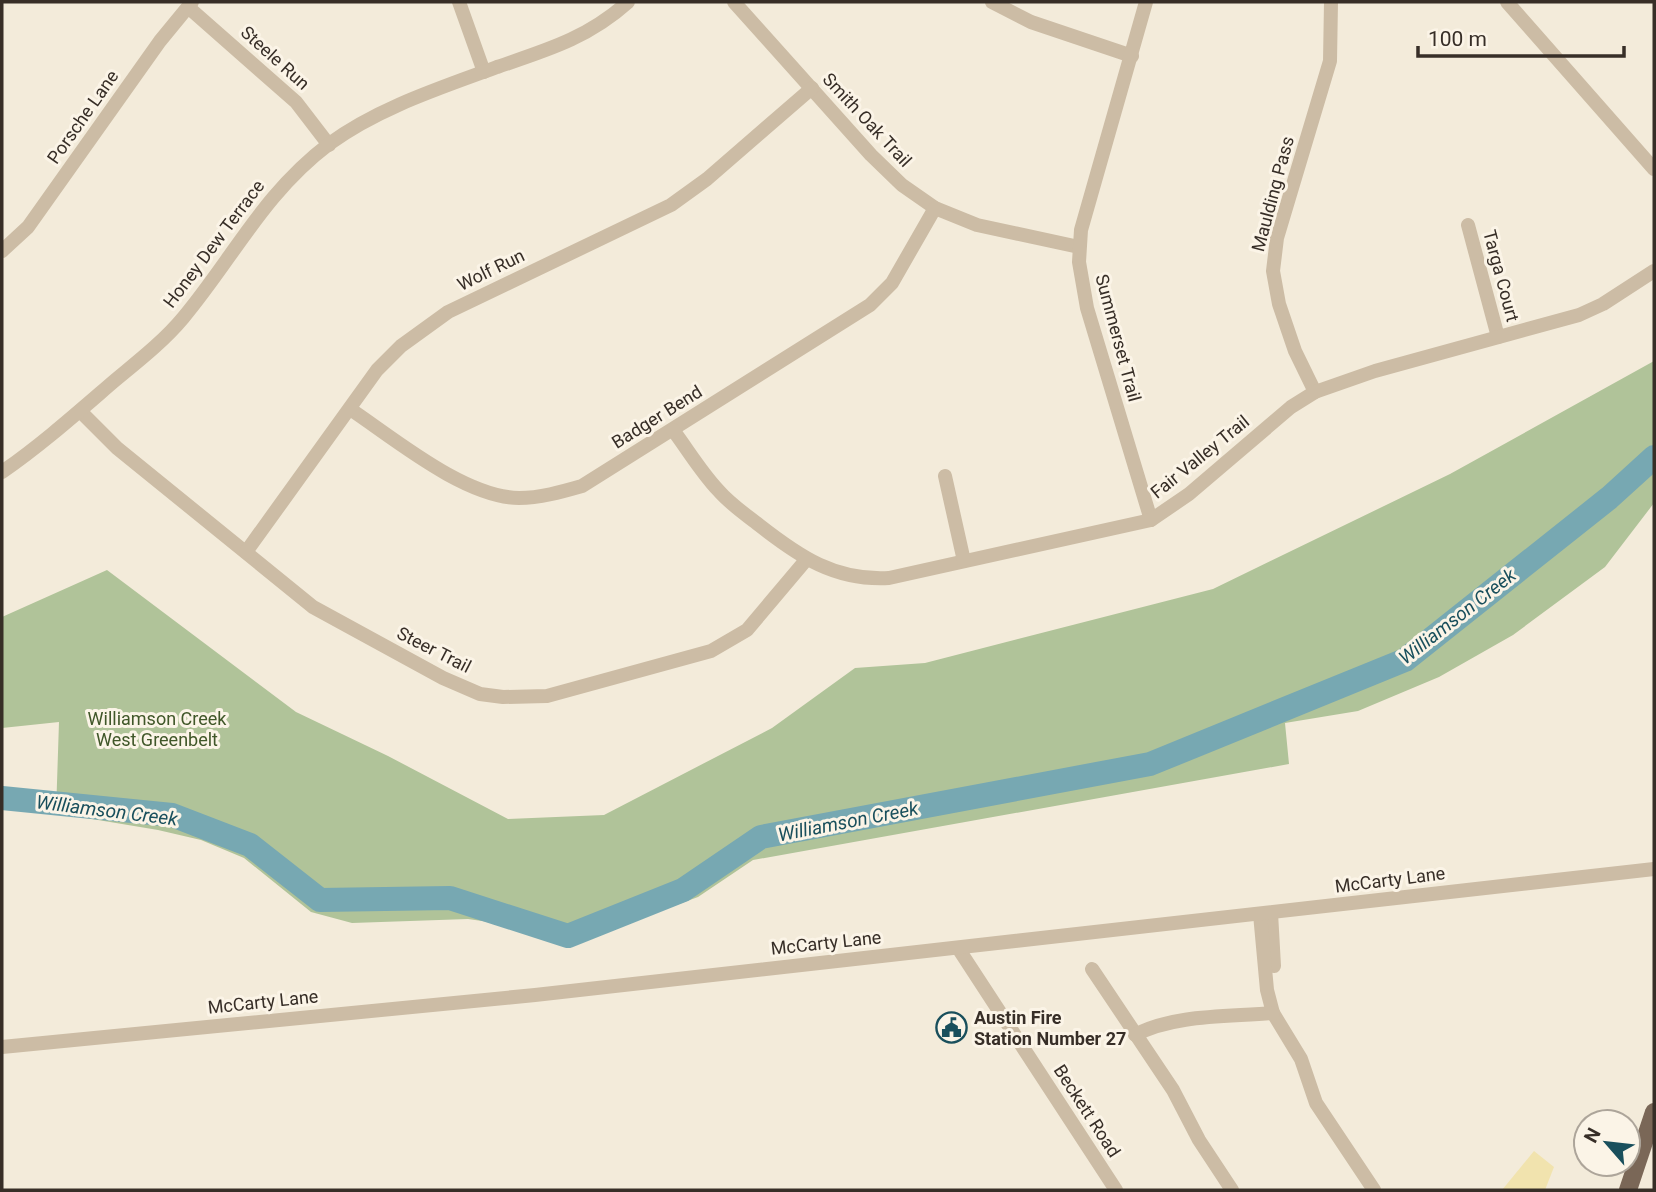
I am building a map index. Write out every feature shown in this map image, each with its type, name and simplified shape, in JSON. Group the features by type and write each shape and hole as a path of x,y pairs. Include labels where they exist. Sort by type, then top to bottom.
{"main road":[{"path":"1628,1190 1654,1112"}],"street":[{"path":"460,2 484,72"},
{"name":"Honey Dew Terrace","path":"2,472 80,411 173,330 252,221 299,170 329,145 359,125 400,104 567,43 594,29 628,2"},
{"name":"Smith Oak Trail","path":"734,2 871,155 902,185 935,208 977,225 1079,247"},
{"path":"992,2 1031,22 1132,56"},
{"name":"Summerset Trail","path":"1146,2 1081,230 1079,247 1087,308 1151,520"},
{"name":"Maulding Pass","path":"1315,392 1295,351 1279,304 1273,271 1278,238 1330,61 1331,2"},
{"path":"1507,2 1654,169"},
{"name":"Steele Run","path":"190,4 296,102 329,145"},
{"name":"Porsche Lane","path":"2,251 36,216 160,41 190,4"},
{"name":"Wolf Run","path":"246,552 377,370 423,329 448,312 671,205 706,179 812,88"},
{"name":"Badger Bend","path":"350,409 461,481 498,495 519,498 549,495 582,486 870,304 900,272 935,208"},
{"name":"Targa Court","path":"1468,225 1498,337"},
{"name":"Fair Valley Trail","path":"673,430 719,491 734,506 806,560 839,573 870,579 890,578 1151,520 1182,499 1291,407 1315,392 1375,371 1579,315 1603,304 1654,271"},
{"name":"Steer Trail","path":"80,411 117,448 313,607 443,678 480,694 503,698 547,696 711,651 747,630 806,560"},
{"path":"945,476 964,561"},
{"name":"McCarty Lane","path":"2,1047 535,995 1654,869"},
{"path":"1265,914 1276,982 1273,1013 1301,1059 1316,1103 1374,1190"},
{"name":"Beckett Road","path":"958,948 1116,1190"},
{"path":"1092,969 1173,1090 1199,1140 1232,1190"},
{"path":"1135,1035 1173,1022 1273,1013"}],"green space":[{"name":"Williamson Creek West Greenbelt","path":"1654,361 1654,503 1605,567 1513,635 1439,677 1358,711 1285,723 1289,764 753,860 698,897 636,920 568,933 468,919 352,923 311,912 244,858 201,840 56,813 59,722 2,728 2,617 107,570 296,712 388,756 508,819 604,815 772,728 855,668 925,663 1213,589 1450,474"}],"sand":[{"path":"1534,1151 1554,1167 1545,1190 1502,1190"}],"waterway":[{"name":"Williamson Creek","path":"2,798 172,815 250,845 320,900 450,898 568,936 683,890 761,837 1150,764 1405,660 1609,498 1654,457"}],"place":[{"name":"Austin Fire Station Number 27","path":"951,1028"}]}
